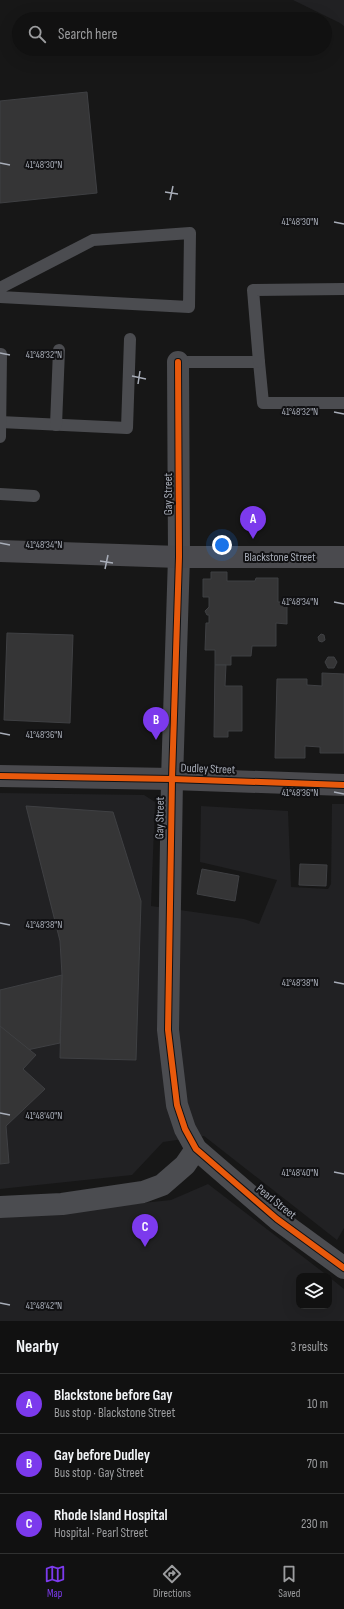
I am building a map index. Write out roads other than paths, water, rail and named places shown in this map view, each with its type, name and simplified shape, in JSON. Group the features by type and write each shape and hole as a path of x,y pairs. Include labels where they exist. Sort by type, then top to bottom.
{"street":[{"name":"Gay Street","path":"178,362 179,557 172,779 168,1030 177,1105 185,1129 196,1149"},
{"name":"Blackstone Street","path":"0,551 179,557 344,557"},
{"name":"Dudley Street","path":"0,776 172,779 344,785"},
{"path":"0,1207 62,1204 142,1192 162,1185 185,1166 196,1149"},
{"name":"Pearl Street","path":"196,1149 277,1219 344,1268"}],"lane":[{"path":"0,288 93,240 190,234 189,307 0,297"},
{"path":"344,289 253,290 263,404 344,404"},
{"path":"0,422 127,428 130,339"},
{"path":"56,425 59,350"},
{"path":"0,437 1,354"},
{"path":"178,362 259,362"},
{"path":"0,494 34,496"}],"place":[{"name":"Blackstone before Gay","path":"253,539"},
{"name":"Gay before Dudley","path":"156,740"},
{"name":"Rhode Island Hospital","path":"145,1247"}]}
